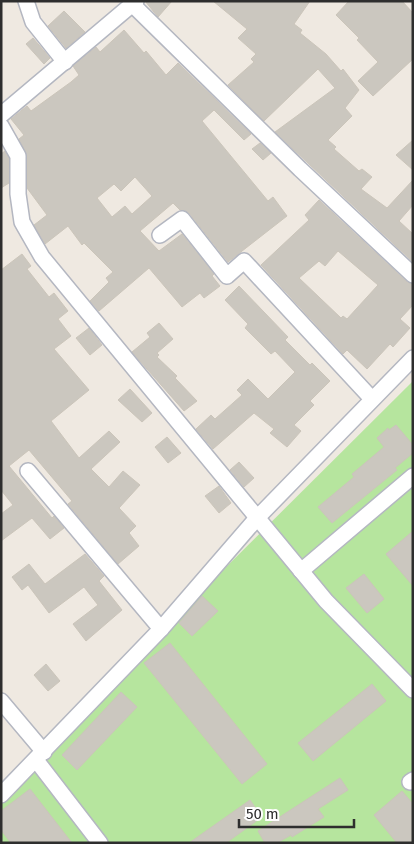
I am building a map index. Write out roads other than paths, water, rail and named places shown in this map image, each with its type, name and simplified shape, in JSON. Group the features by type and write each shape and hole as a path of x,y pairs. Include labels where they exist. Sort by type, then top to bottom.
{"street":[{"path":"26,1 33,22 65,62"},
{"path":"1,115 135,3 300,169 413,275"},
{"path":"1,126 18,156 18,194 22,222 42,257 326,601 413,690"},
{"path":"160,235 182,219 227,276 244,261 372,399"},
{"path":"1,795 160,629 257,518 413,358"},
{"path":"28,471 160,629"},
{"path":"302,570 413,476"},
{"path":"1,700 100,843"}]}
